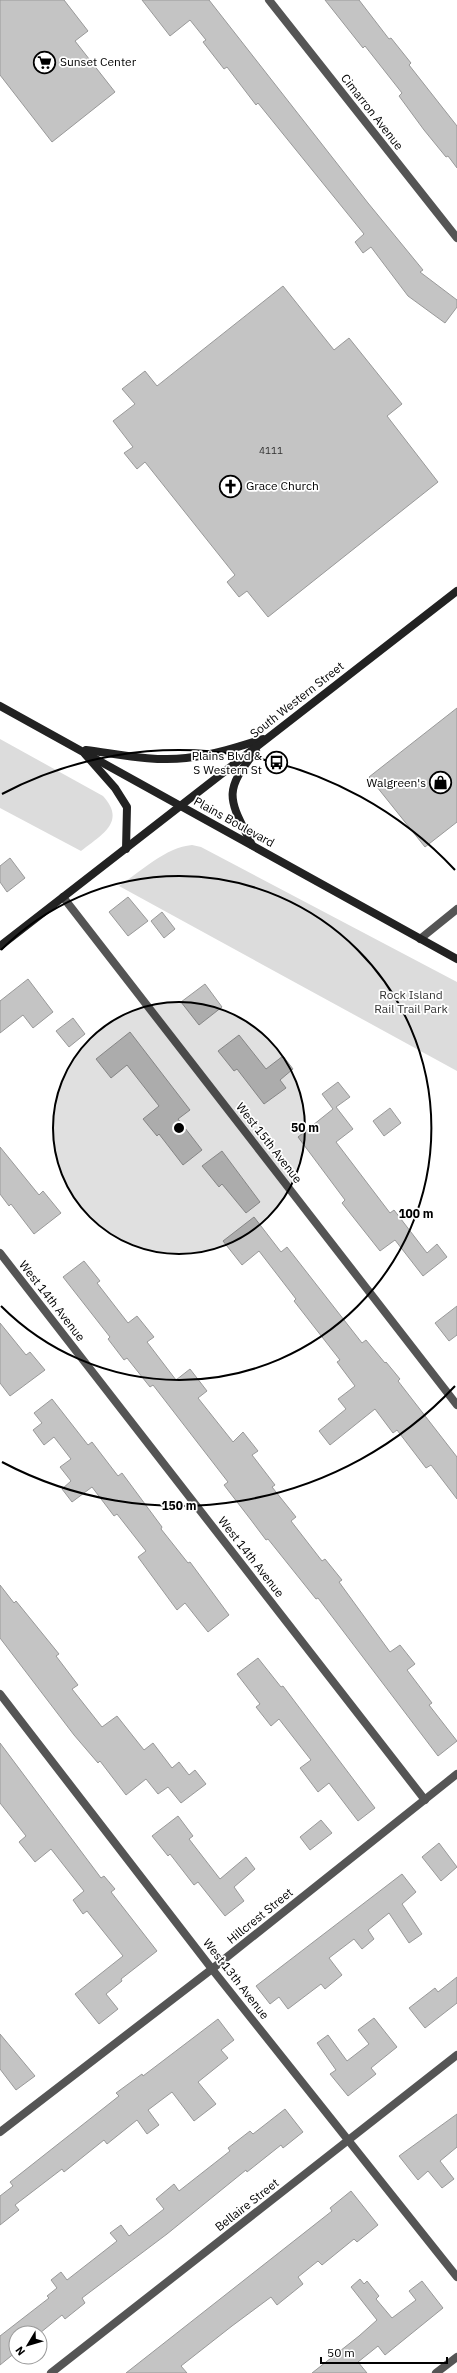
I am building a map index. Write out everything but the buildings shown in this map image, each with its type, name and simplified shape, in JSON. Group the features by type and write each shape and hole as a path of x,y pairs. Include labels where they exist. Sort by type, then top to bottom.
{"main road":[{"name":"South Western Street","path":"0,946 457,591"},
{"name":"Plains Boulevard","path":"0,706 81,749 457,959"},
{"path":"81,749 142,758 185,758 223,752 267,738"},
{"path":"252,845 232,804 233,786 243,767 267,738"},
{"path":"81,749 115,788 126,806 126,849"}],"street":[{"name":"Cimarron Avenue","path":"269,0 457,238"},
{"name":"West 15th Avenue","path":"63,897 457,1405"},
{"path":"420,939 457,909"},
{"name":"West 14th Avenue","path":"0,1253 425,1800"},
{"name":"West 13th Avenue","path":"0,1694 212,1969 457,2277"},
{"name":"Hillcrest Street","path":"1,2129 212,1969 457,1774"},
{"name":"Bellaire Street","path":"51,2373 457,2055"},
{"path":"436,2373 457,2357"}],"green space":[{"path":"0,739 103,796 110,805 112,821 103,833 81,851 0,808"},
{"name":"Rock Island Rail Trail Park","path":"192,845 201,847 457,982 457,1071 119,886 163,855 173,850"}],"place":[{"name":"Sunset Center","path":"45,62"},
{"name":"Grace Church","path":"230,486"},
{"name":"Plains Blvd & S Western St","path":"277,763"},
{"name":"Walgreen's","path":"441,783"}]}
